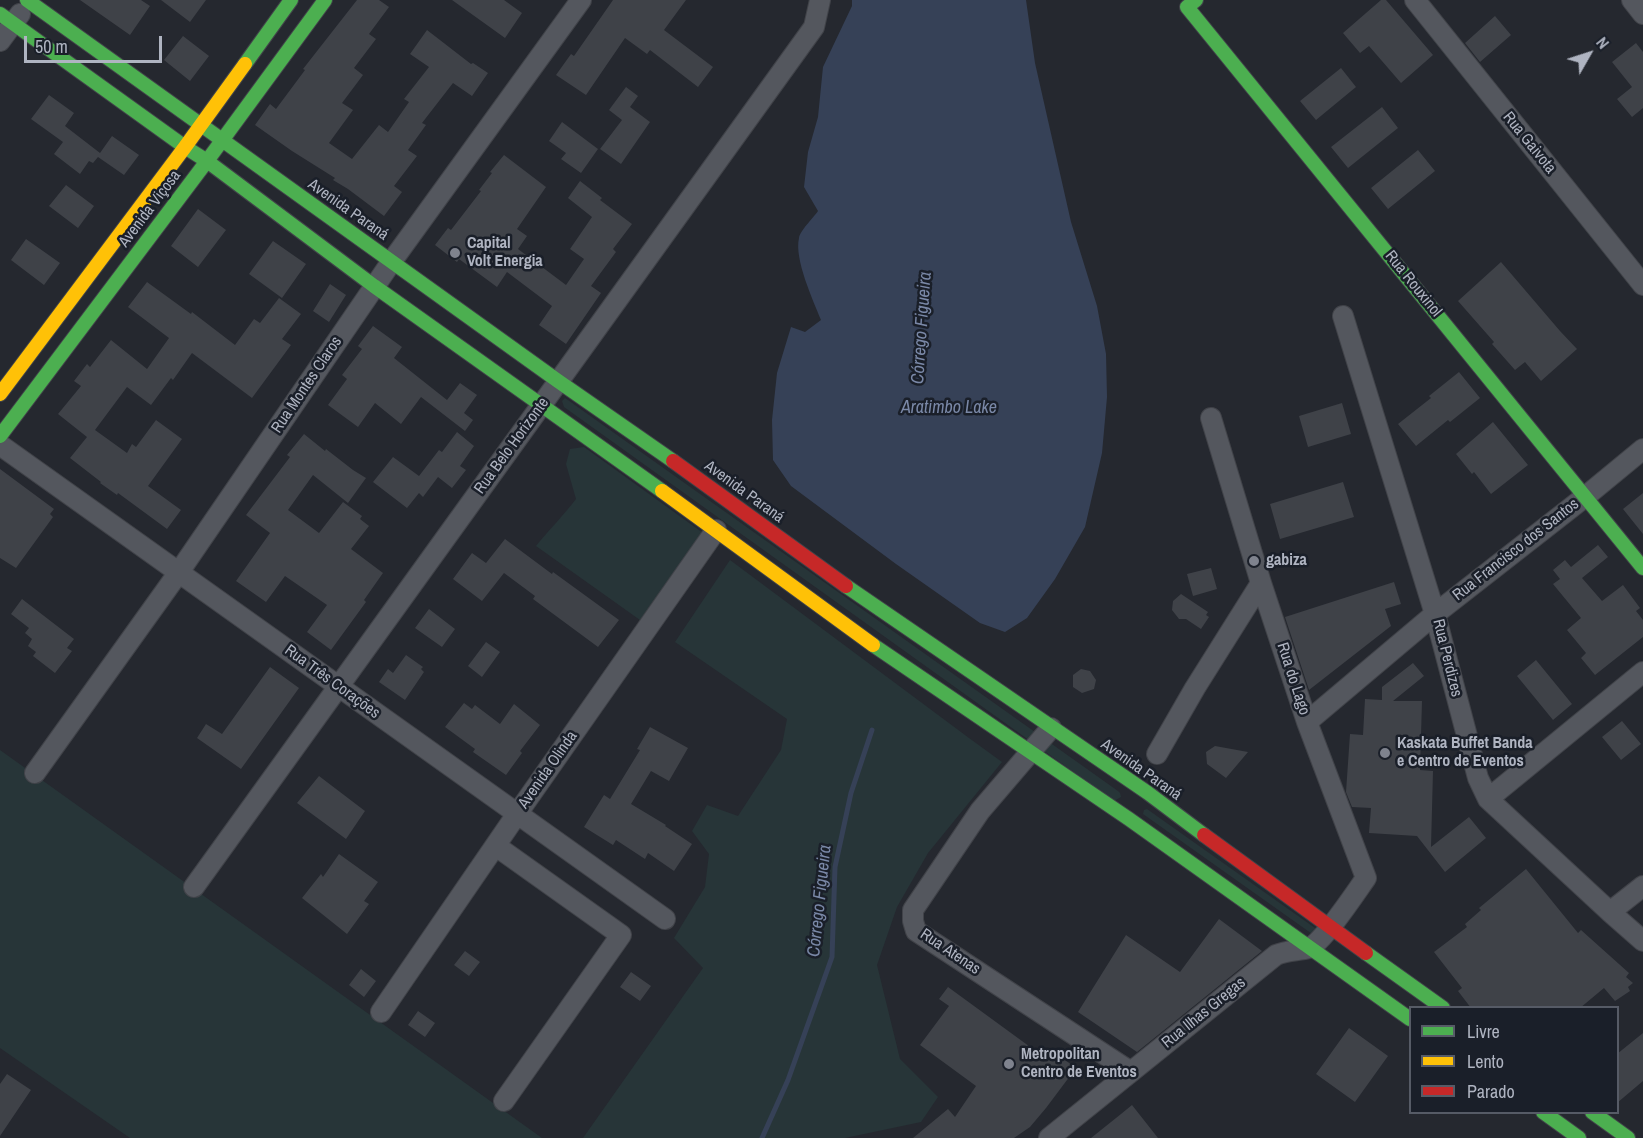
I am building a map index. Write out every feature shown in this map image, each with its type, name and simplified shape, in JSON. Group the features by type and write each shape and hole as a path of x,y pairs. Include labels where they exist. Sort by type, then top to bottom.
{"main road":[{"name":"Avenida Paraná","path":"28,0 200,126 686,470 864,600 1148,794 1440,1006"},
{"name":"Avenida Viçosa","path":"0,394 185,147 291,0"},
{"name":"Avenida Viçosa","path":"0,436 325,0"},
{"name":"Rua Rouxinol","path":"1188,2 1643,568"},
{"path":"7,19 207,161 375,286 717,530 870,643 1129,819 1409,1018"},
{"path":"1544,1114 1579,1138"},
{"path":"1593,1114 1628,1138"}],"street":[{"path":"0,41 7,19 28,0"},
{"name":"Rua Montes Claros","path":"35,773 179,572 392,261 581,0"},
{"name":"Rua Belo Horizonte","path":"194,887 814,27 821,0"},
{"name":"Rua Gaivota","path":"1415,0 1643,285"},
{"path":"1632,0 1643,14"},
{"name":"Rua Perdizes","path":"1343,316 1436,614 1478,778 1488,799 1643,941"},
{"name":"Rua do Lago","path":"1211,418 1261,583 1307,722 1366,878 1330,928"},
{"name":"Rua Três Corações","path":"0,445 664,919"},
{"name":"Rua Francisco dos Santos","path":"1307,722 1436,614 1643,449"},
{"name":"Avenida Olinda","path":"381,1012 717,530"},
{"path":"1157,754 1195,688 1261,583"},
{"path":"1488,799 1643,672"},
{"name":"Rua Atenas","path":"1051,728 980,811 913,910 913,921 916,931 1131,1072"},
{"path":"496,846 621,935 504,1101"},
{"path":"1610,912 1643,886"},
{"path":"1310,947 1330,928"},
{"name":"Rua Ilhas Gregas","path":"1049,1138 1276,955 1310,947"}],"shaded area":[{"path":"565,398 1118,791 1121,797 1114,801 564,407 562,401"},
{"path":"584,447 703,533 640,620 536,546 576,499 566,464 570,449"},
{"path":"730,560 1002,762 928,853 897,907 877,965 900,1059 938,1097 921,1122 845,1138 583,1138 703,968 674,938 705,887 709,854 692,831 707,805 738,816 781,750 787,719 675,642"},
{"path":"0,750 542,1138 130,1138 0,1048"},
{"path":"1147,809 1315,928 1315,936 1143,814"}],"water":[{"name":"Aratimbo Lake","path":"852,0 1026,0 1035,63 1071,222 1097,306 1106,354 1107,397 1102,453 1085,527 1055,579 1027,618 1005,632 980,623 896,564 791,486 773,460 772,420 777,373 791,327 805,332 821,320 809,291 798,247 800,235 818,211 804,187 808,152 818,117 823,67 852,6"}],"building":[{"path":"80,0 141,0 150,6 130,35"},
{"path":"161,0 206,0 190,22"},
{"path":"357,0 379,0 389,7 369,34 376,39 354,68 363,75 342,103 353,110 329,143 352,159 379,125 388,132 409,102 404,99 429,67 410,54 427,30 471,64 473,63 488,73 472,96 453,83 422,123 426,125 408,150 417,156 394,186 402,192 384,216 333,180 335,178 255,125 270,104 276,109 305,70 303,69"},
{"path":"452,0 504,0 522,13 505,38"},
{"path":"613,0 686,0 664,30 713,67 698,87 650,50 647,54 625,38 586,95 556,75 571,54 574,56"},
{"path":"1381,0 1386,0 1433,55 1401,83 1369,46 1360,53 1343,33"},
{"path":"1495,16 1511,35 1480,62 1465,43"},
{"path":"183,36 209,56 190,81 164,60"},
{"path":"1636,43 1643,52 1643,108 1632,117 1617,99 1632,87 1612,62"},
{"path":"1341,68 1356,87 1316,120 1300,101"},
{"path":"626,87 638,96 630,107 650,122 621,164 600,149 622,120 609,110"},
{"path":"49,95 74,113 65,126 100,153 112,136 139,155 124,175 98,157 93,163 89,161 80,174 54,154 63,142 31,119"},
{"path":"1382,107 1398,128 1348,168 1331,147"},
{"path":"562,122 598,149 581,173 561,159 566,153 549,141"},
{"path":"1418,150 1435,171 1388,209 1371,188"},
{"path":"504,155 546,187 517,229 527,236 518,249 566,285 584,259 570,249 592,217 568,198 580,181 602,198 600,200 632,224 613,249 616,252 591,286 601,293 566,344 539,325 552,306 507,272 497,287 459,259 457,262 435,245 448,228 451,230 481,191 479,190 492,173 490,172"},
{"path":"66,185 94,206 78,228 49,206"},
{"path":"198,209 226,230 198,267 171,246"},
{"path":"26,239 60,263 44,285 11,260"},
{"path":"273,241 306,264 282,298 249,274"},
{"path":"1501,262 1577,349 1541,381 1525,362 1515,370 1458,301"},
{"path":"147,282 191,314 192,312 235,345 254,319 260,323 279,298 301,314 282,339 291,345 252,398 192,353 151,405 127,387 95,430 127,453 132,444 136,447 156,420 182,439 148,486 181,510 167,529 118,493 117,495 100,483 70,458 87,437 58,414 81,386 74,381 87,364 90,367 111,340 147,369 169,338 128,307"},
{"path":"330,284 346,295 329,322 313,311"},
{"path":"373,326 402,347 394,358 447,400 460,383 477,395 464,413 473,420 465,431 421,397 401,424 375,403 358,427 328,405 347,379 342,375 362,349 358,346"},
{"path":"1459,372 1480,398 1416,446 1398,424"},
{"path":"1342,403 1351,434 1308,447 1299,416"},
{"path":"1493,422 1528,465 1491,494 1456,454"},
{"path":"457,432 474,446 460,466 466,470 452,488 438,477 423,497 419,493 407,508 373,482 393,457 419,476 439,450 442,452"},
{"path":"304,434 366,478 348,503 313,475 288,510 319,533 343,502 362,516 360,519 369,526 351,549 383,573 364,600 366,602 331,650 307,632 327,605 285,576 266,602 236,581 270,533 246,515 290,457 287,455"},
{"path":"0,469 54,509 50,514 53,517 16,568 0,558"},
{"path":"1343,482 1354,517 1280,539 1270,504"},
{"path":"1643,493 1643,534 1623,509"},
{"path":"505,539 619,620 598,647 533,599 535,596 504,573 482,601 453,579 472,553 486,563"},
{"path":"1598,545 1608,557 1582,578 1602,601 1623,585 1640,608 1636,611 1643,620 1643,637 1595,675 1581,658 1586,653 1567,630 1581,618 1553,584 1560,579 1553,570 1565,560 1571,567"},
{"path":"1211,568 1217,589 1193,596 1187,574"},
{"path":"1394,582 1401,604 1385,609 1391,626 1309,690 1285,617"},
{"path":"1181,594 1208,612 1206,615 1209,617 1201,629 1186,619 1179,619 1172,610 1173,601"},
{"path":"22,599 74,639 67,648 72,651 55,673 33,656 36,652 28,646 32,639 25,633 29,628 11,614"},
{"path":"429,609 455,629 442,647 415,628"},
{"path":"486,642 500,652 482,677 468,666"},
{"path":"406,655 423,667 421,669 424,672 405,700 379,682 388,669 393,673"},
{"path":"1536,660 1572,704 1553,720 1517,676"},
{"name":"Kaskata Buffet Banda e Centro de Eventos","path":"1413,663 1424,676 1393,701 1422,701 1420,770 1433,771 1431,847 1469,817 1486,838 1445,872 1417,836 1369,833 1371,808 1352,807 1346,792 1350,734 1363,735 1365,699 1382,700 1382,687"},
{"path":"270,667 299,688 241,769 197,738 206,724 222,734"},
{"path":"1081,669 1090,671 1096,680 1094,689 1082,693 1073,687 1073,675"},
{"path":"464,703 472,709 475,705 500,724 514,704 540,725 520,751 522,753 506,775 473,752 475,749 445,727"},
{"path":"1622,721 1641,744 1621,760 1602,737"},
{"path":"650,727 688,748 669,781 651,771 631,804 692,844 674,871 648,853 645,859 616,840 613,845 584,827 604,795 610,799 640,750 637,749"},
{"path":"1215,746 1248,752 1226,778 1207,764 1206,752"},
{"path":"319,776 365,811 346,839 297,803"},
{"path":"339,854 378,882 364,901 369,904 347,934 302,898 321,874 323,877"},
{"path":"1526,869 1578,933 1581,930 1629,973 1626,977 1633,983 1628,987 1630,991 1615,1001 1604,988 1582,1006 1469,1006 1458,991 1462,988 1434,952 1467,927 1465,924 1481,910 1479,908"},
{"path":"1219,919 1262,951 1137,1052 1078,1012 1126,935 1180,972"},
{"path":"465,951 480,962 469,976 454,965"},
{"path":"361,969 376,981 364,997 349,985"},
{"path":"631,972 651,986 640,1001 620,987"},
{"name":"Metropolitan Centro de Eventos","path":"948,987 1048,1060 1054,1052 1076,1068 1030,1127 1014,1138 913,1138 948,1109 955,1117 976,1086 920,1045 949,1006 939,999"},
{"path":"418,1011 435,1023 425,1037 408,1025"},
{"path":"1349,1028 1388,1056 1355,1102 1316,1074"},
{"path":"1643,1033 1643,1081 1619,1101 1619,1052"},
{"path":"7,1074 31,1090 0,1136 0,1084"},
{"path":"1132,1105 1158,1138 1091,1138 1121,1114"}],"waterway":[{"name":"Córrego Figueira","path":"762,1138 788,1080 832,957 835,867 851,793 872,730"}],"traffic: fast":[{"path":"27,0 673,461"},
{"path":"245,64 291,0"},
{"path":"0,436 325,0"},
{"path":"1196,0 1187,7 1643,568"},
{"path":"0,14 207,161 374,286 662,491"},
{"path":"846,586 1148,793 1204,835"},
{"path":"873,645 1129,819 1409,1018"},
{"path":"1366,953 1440,1006"},
{"path":"1546,1114 1579,1138"},
{"path":"1595,1114 1628,1138"}],"traffic: slow":[{"path":"0,394 245,64"},
{"path":"662,491 873,645"}],"traffic: jam":[{"path":"673,461 846,586"},
{"path":"1204,835 1366,953"}],"place":[{"name":"Capital Volt Energia","path":"455,253"},
{"name":"gabiza","path":"1254,561"},
{"name":"Kaskata Buffet Banda e Centro de Eventos","path":"1385,753"},
{"name":"Metropolitan Centro de Eventos","path":"1009,1064"}]}
